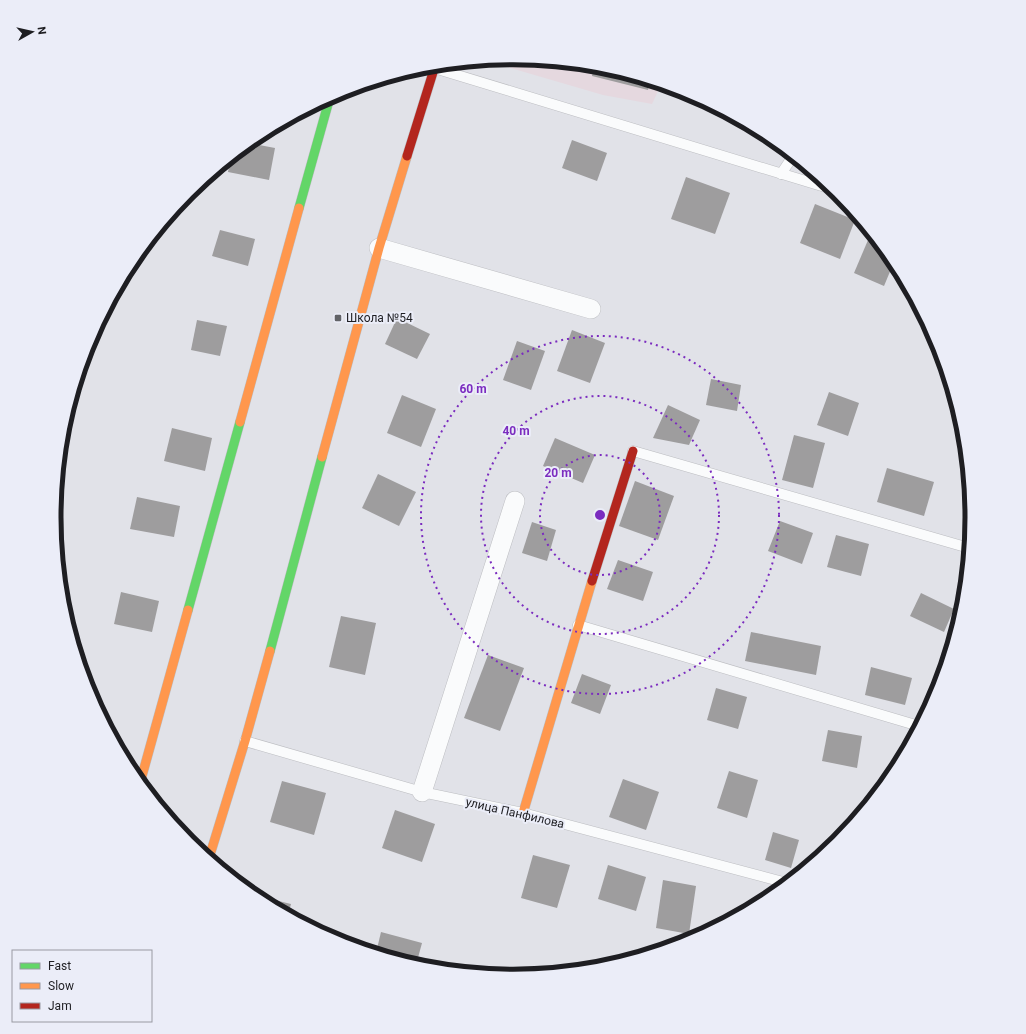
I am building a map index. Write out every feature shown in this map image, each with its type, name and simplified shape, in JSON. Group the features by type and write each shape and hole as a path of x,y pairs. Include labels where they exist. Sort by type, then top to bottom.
{"street":[{"path":"211,853 245,740 379,248 432,73"},
{"path":"142,775 328,105"},
{"path":"379,248 591,309"},
{"path":"523,813 578,625 632,451"},
{"path":"422,792 515,501"}],"lane":[{"path":"445,70 821,186"},
{"path":"781,174 790,160"},
{"path":"632,451 964,547"},
{"path":"578,625 914,725"},
{"name":"улица Панфилова","path":"245,740 422,792 523,813 781,881"}],"shaded area":[{"path":"502,65 543,66 572,69 630,80 659,89 652,104 603,95"}],"building":[{"path":"593,73 601,74 630,80 649,86 648,90 592,76"},
{"path":"572,140 607,153 597,181 562,168"},
{"path":"257,145 275,148 269,180 228,172 229,165"},
{"path":"686,177 730,193 715,234 671,219"},
{"path":"815,204 855,221 840,259 800,243"},
{"path":"220,230 255,239 248,266 212,256"},
{"path":"869,238 891,269 884,286 854,273"},
{"path":"397,318 430,334 417,359 385,344"},
{"path":"197,320 227,326 220,356 191,350"},
{"path":"572,330 605,343 590,383 557,371"},
{"path":"517,341 545,351 531,390 503,380"},
{"path":"711,379 741,385 737,411 706,405"},
{"path":"829,392 859,403 848,436 817,425"},
{"path":"402,395 436,409 421,447 387,433"},
{"path":"668,405 700,420 689,445 653,438"},
{"path":"172,428 212,438 205,471 164,461"},
{"path":"794,435 825,443 813,488 782,480"},
{"path":"555,438 595,455 583,483 543,466"},
{"path":"887,468 934,482 924,516 877,502"},
{"path":"378,474 416,492 399,526 362,508"},
{"path":"635,481 674,496 658,540 619,526"},
{"path":"137,497 180,506 174,537 130,529"},
{"path":"780,521 813,533 802,564 768,551"},
{"path":"532,522 556,530 547,561 522,553"},
{"path":"836,535 869,544 861,576 827,567"},
{"path":"618,560 653,572 643,601 607,589"},
{"path":"121,592 159,601 152,632 114,624"},
{"path":"921,593 954,609 944,632 910,616"},
{"path":"341,616 376,623 365,675 329,667"},
{"path":"751,632 821,646 816,675 745,661"},
{"path":"488,655 524,668 500,731 464,718"},
{"path":"871,667 912,678 905,705 865,695"},
{"path":"582,674 611,685 600,714 571,703"},
{"path":"716,688 747,697 738,729 707,720"},
{"path":"828,730 862,736 857,768 822,761"},
{"path":"729,771 758,780 747,818 717,808"},
{"path":"623,779 659,792 646,830 609,817"},
{"path":"282,781 326,793 314,835 270,822"},
{"path":"395,810 435,824 422,862 382,848"},
{"path":"773,832 799,840 791,868 765,860"},
{"path":"533,855 570,865 557,908 521,898"},
{"path":"608,865 646,877 636,911 598,899"},
{"path":"663,880 696,886 689,934 656,928"},
{"path":"273,900 291,904 290,909"},
{"path":"381,932 422,943 418,959 377,948"}],"traffic: fast":[{"path":"299,208 328,105"},
{"path":"188,610 240,422"},
{"path":"270,651 322,457"}],"traffic: slow":[{"path":"322,457 379,248 407,156"},
{"path":"240,422 299,208"},
{"path":"523,813 592,581"},
{"path":"142,775 188,610"},
{"path":"211,853 245,741 270,651"}],"traffic: jam":[{"path":"407,156 433,73"},
{"path":"592,581 633,451"}],"place":[{"name":"Школа №54","path":"338,318"}]}
